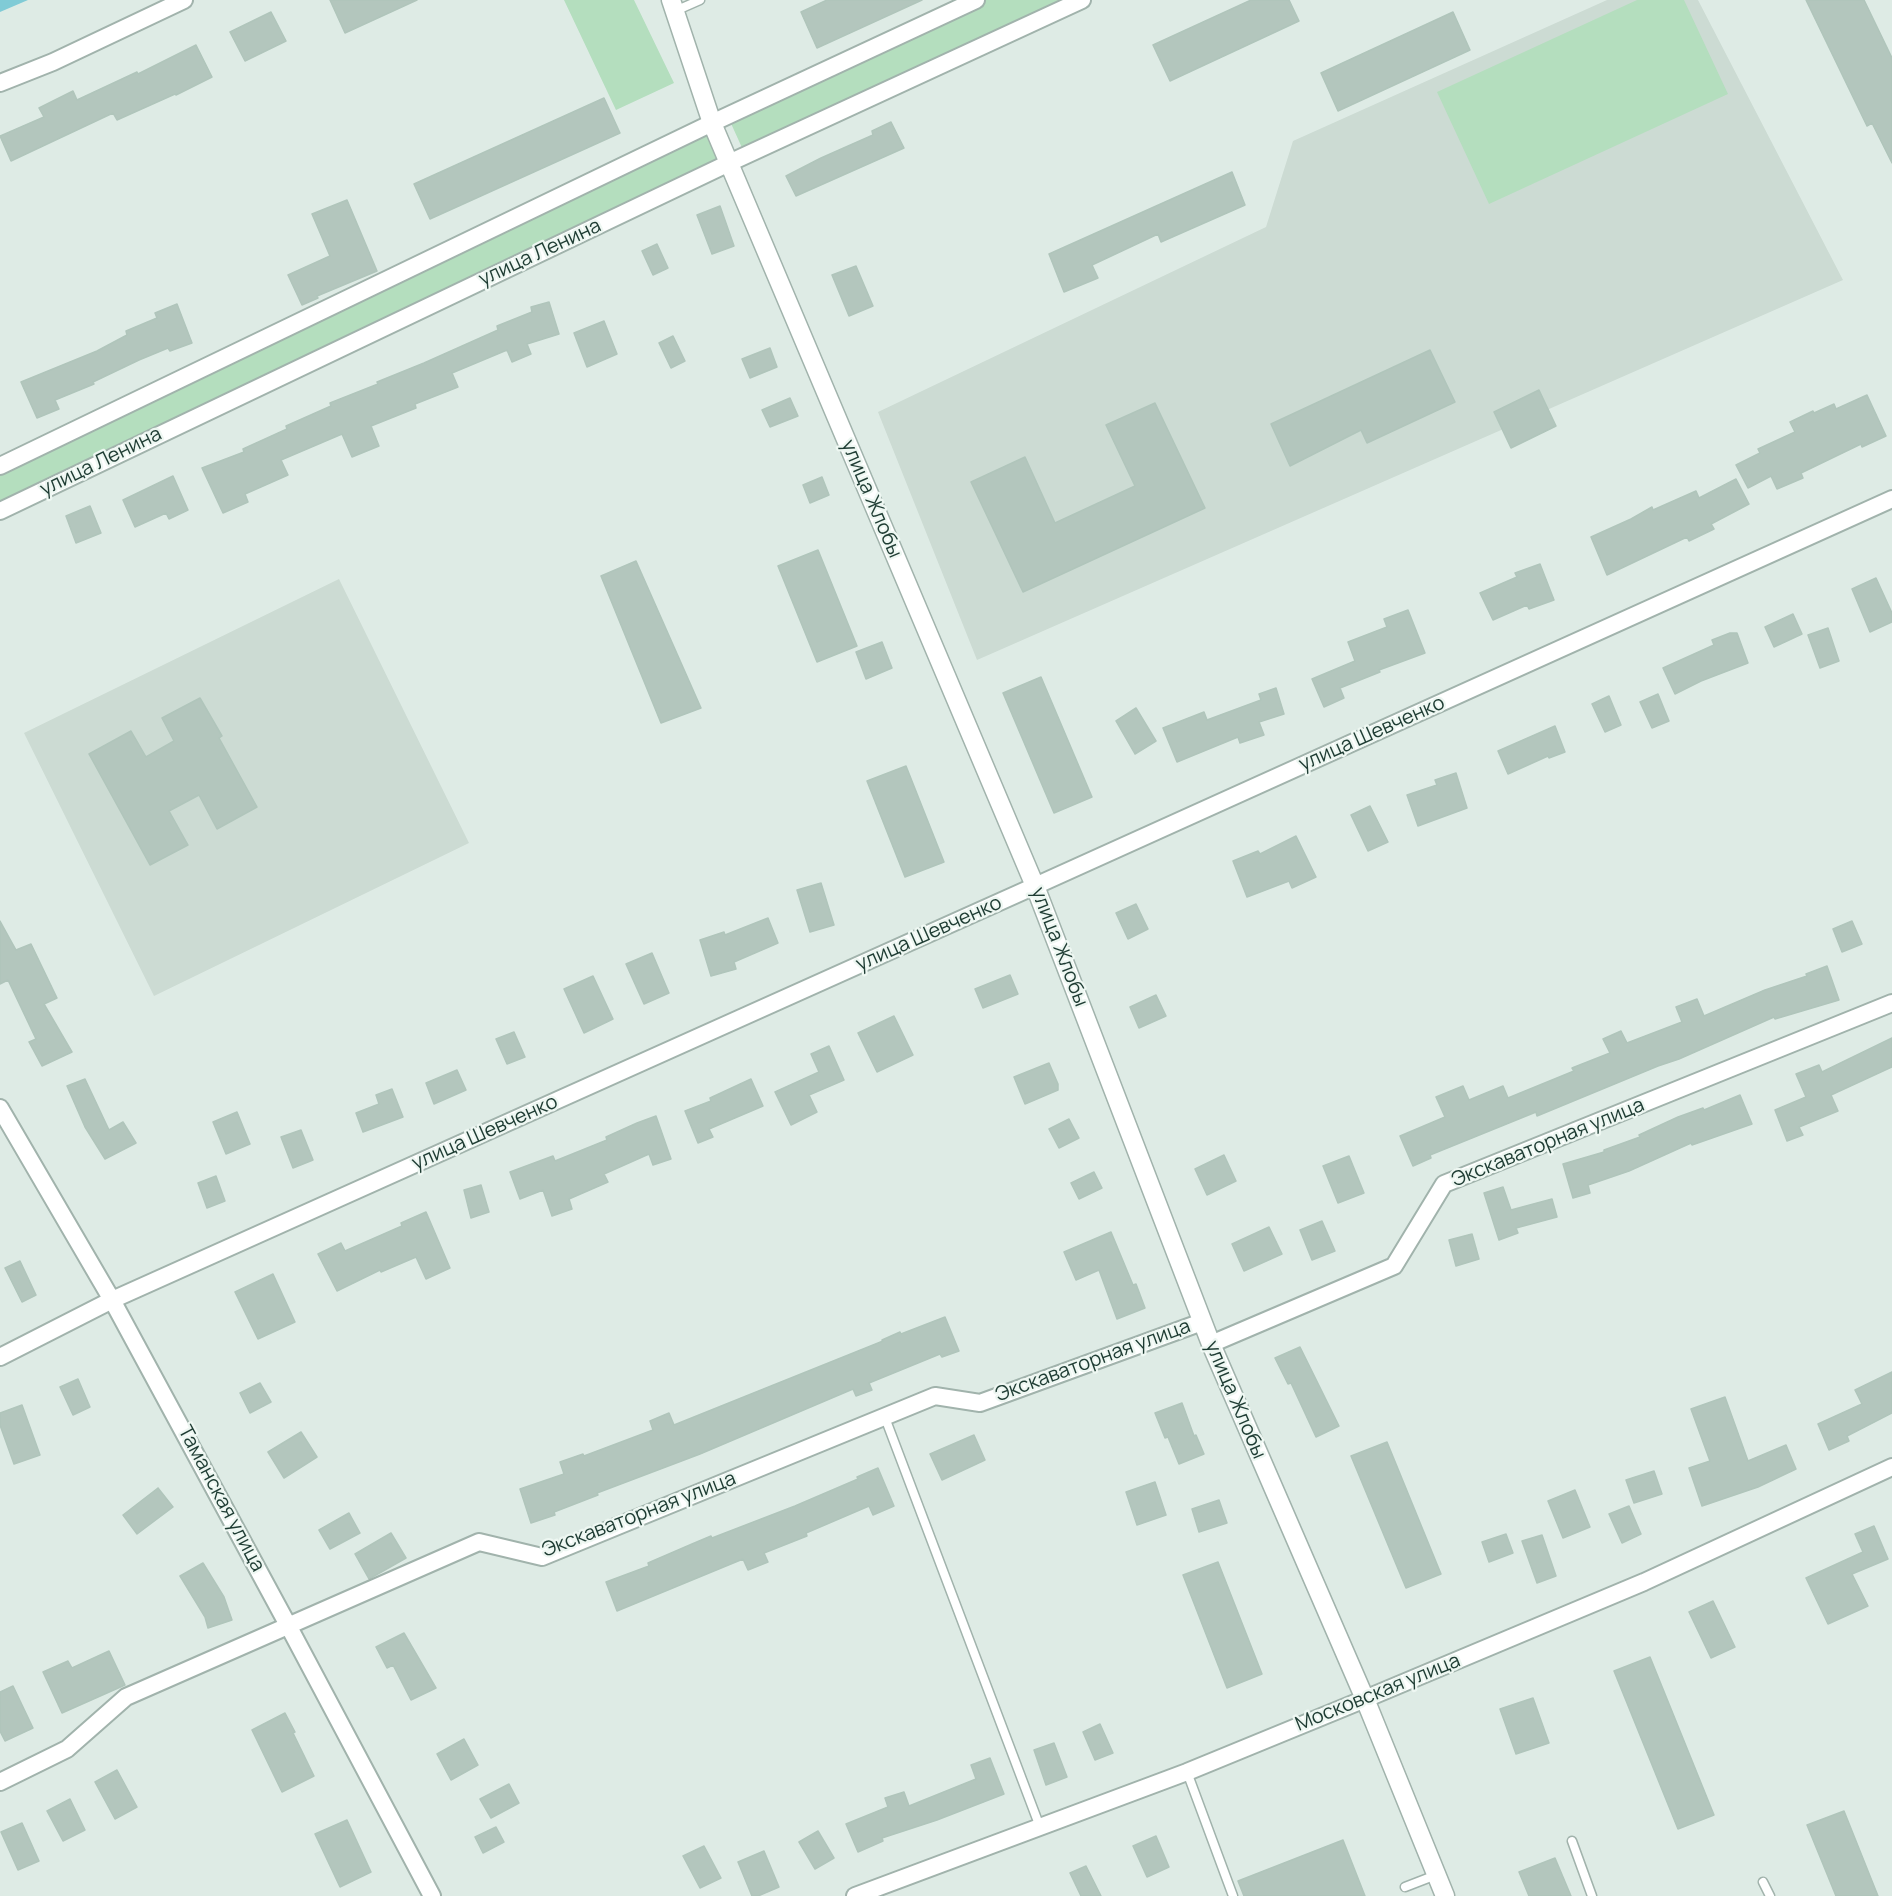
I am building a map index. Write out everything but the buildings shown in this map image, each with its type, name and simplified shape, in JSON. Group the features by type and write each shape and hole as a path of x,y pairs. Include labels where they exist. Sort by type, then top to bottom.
{"street":[{"path":"0,83 53,62 184,0"},
{"name":"улица Ленина","path":"0,466 712,123 976,0"},
{"name":"улица Ленина","path":"0,511 729,163 1082,0"},
{"name":"улица Жлобы","path":"673,5 712,123 1035,886 1210,1344 1365,1699 1445,1896"},
{"name":"улица Шевченко","path":"0,1357 112,1300 1892,499"},
{"name":"Экскаваторная улица","path":"1210,1344 1394,1266 1444,1185 1892,1003"},
{"name":"Таманская улица","path":"0,1108 112,1300 290,1626 432,1896"},
{"name":"Экскаваторная улица","path":"0,1782 67,1749 126,1697 479,1542 542,1557 934,1396 980,1403 1202,1322"},
{"name":"Московская улица","path":"855,1896 1187,1772 1365,1699 1644,1582 1892,1467"}],"lane":[{"path":"673,5 700,0"},
{"path":"884,1415 1040,1827"},
{"path":"1187,1772 1233,1896"},
{"path":"1572,1841 1592,1896"},
{"path":"1405,1887 1436,1875"},
{"path":"1764,1882 1770,1896"}],"shaded area":[{"path":"1607,0 1698,0 1843,280 977,660 878,412 1266,227 1293,141"},
{"path":"339,579 469,843 154,996 24,733"}],"green space":[{"path":"564,0 634,0 674,83 616,110"},
{"path":"984,0 1088,0 748,161 729,119"},
{"path":"1637,0 1684,0 1728,94 1489,204 1437,92"},
{"path":"721,122 741,165 0,509 0,470"}],"water":[{"path":"0,0 28,0 0,12"}]}
